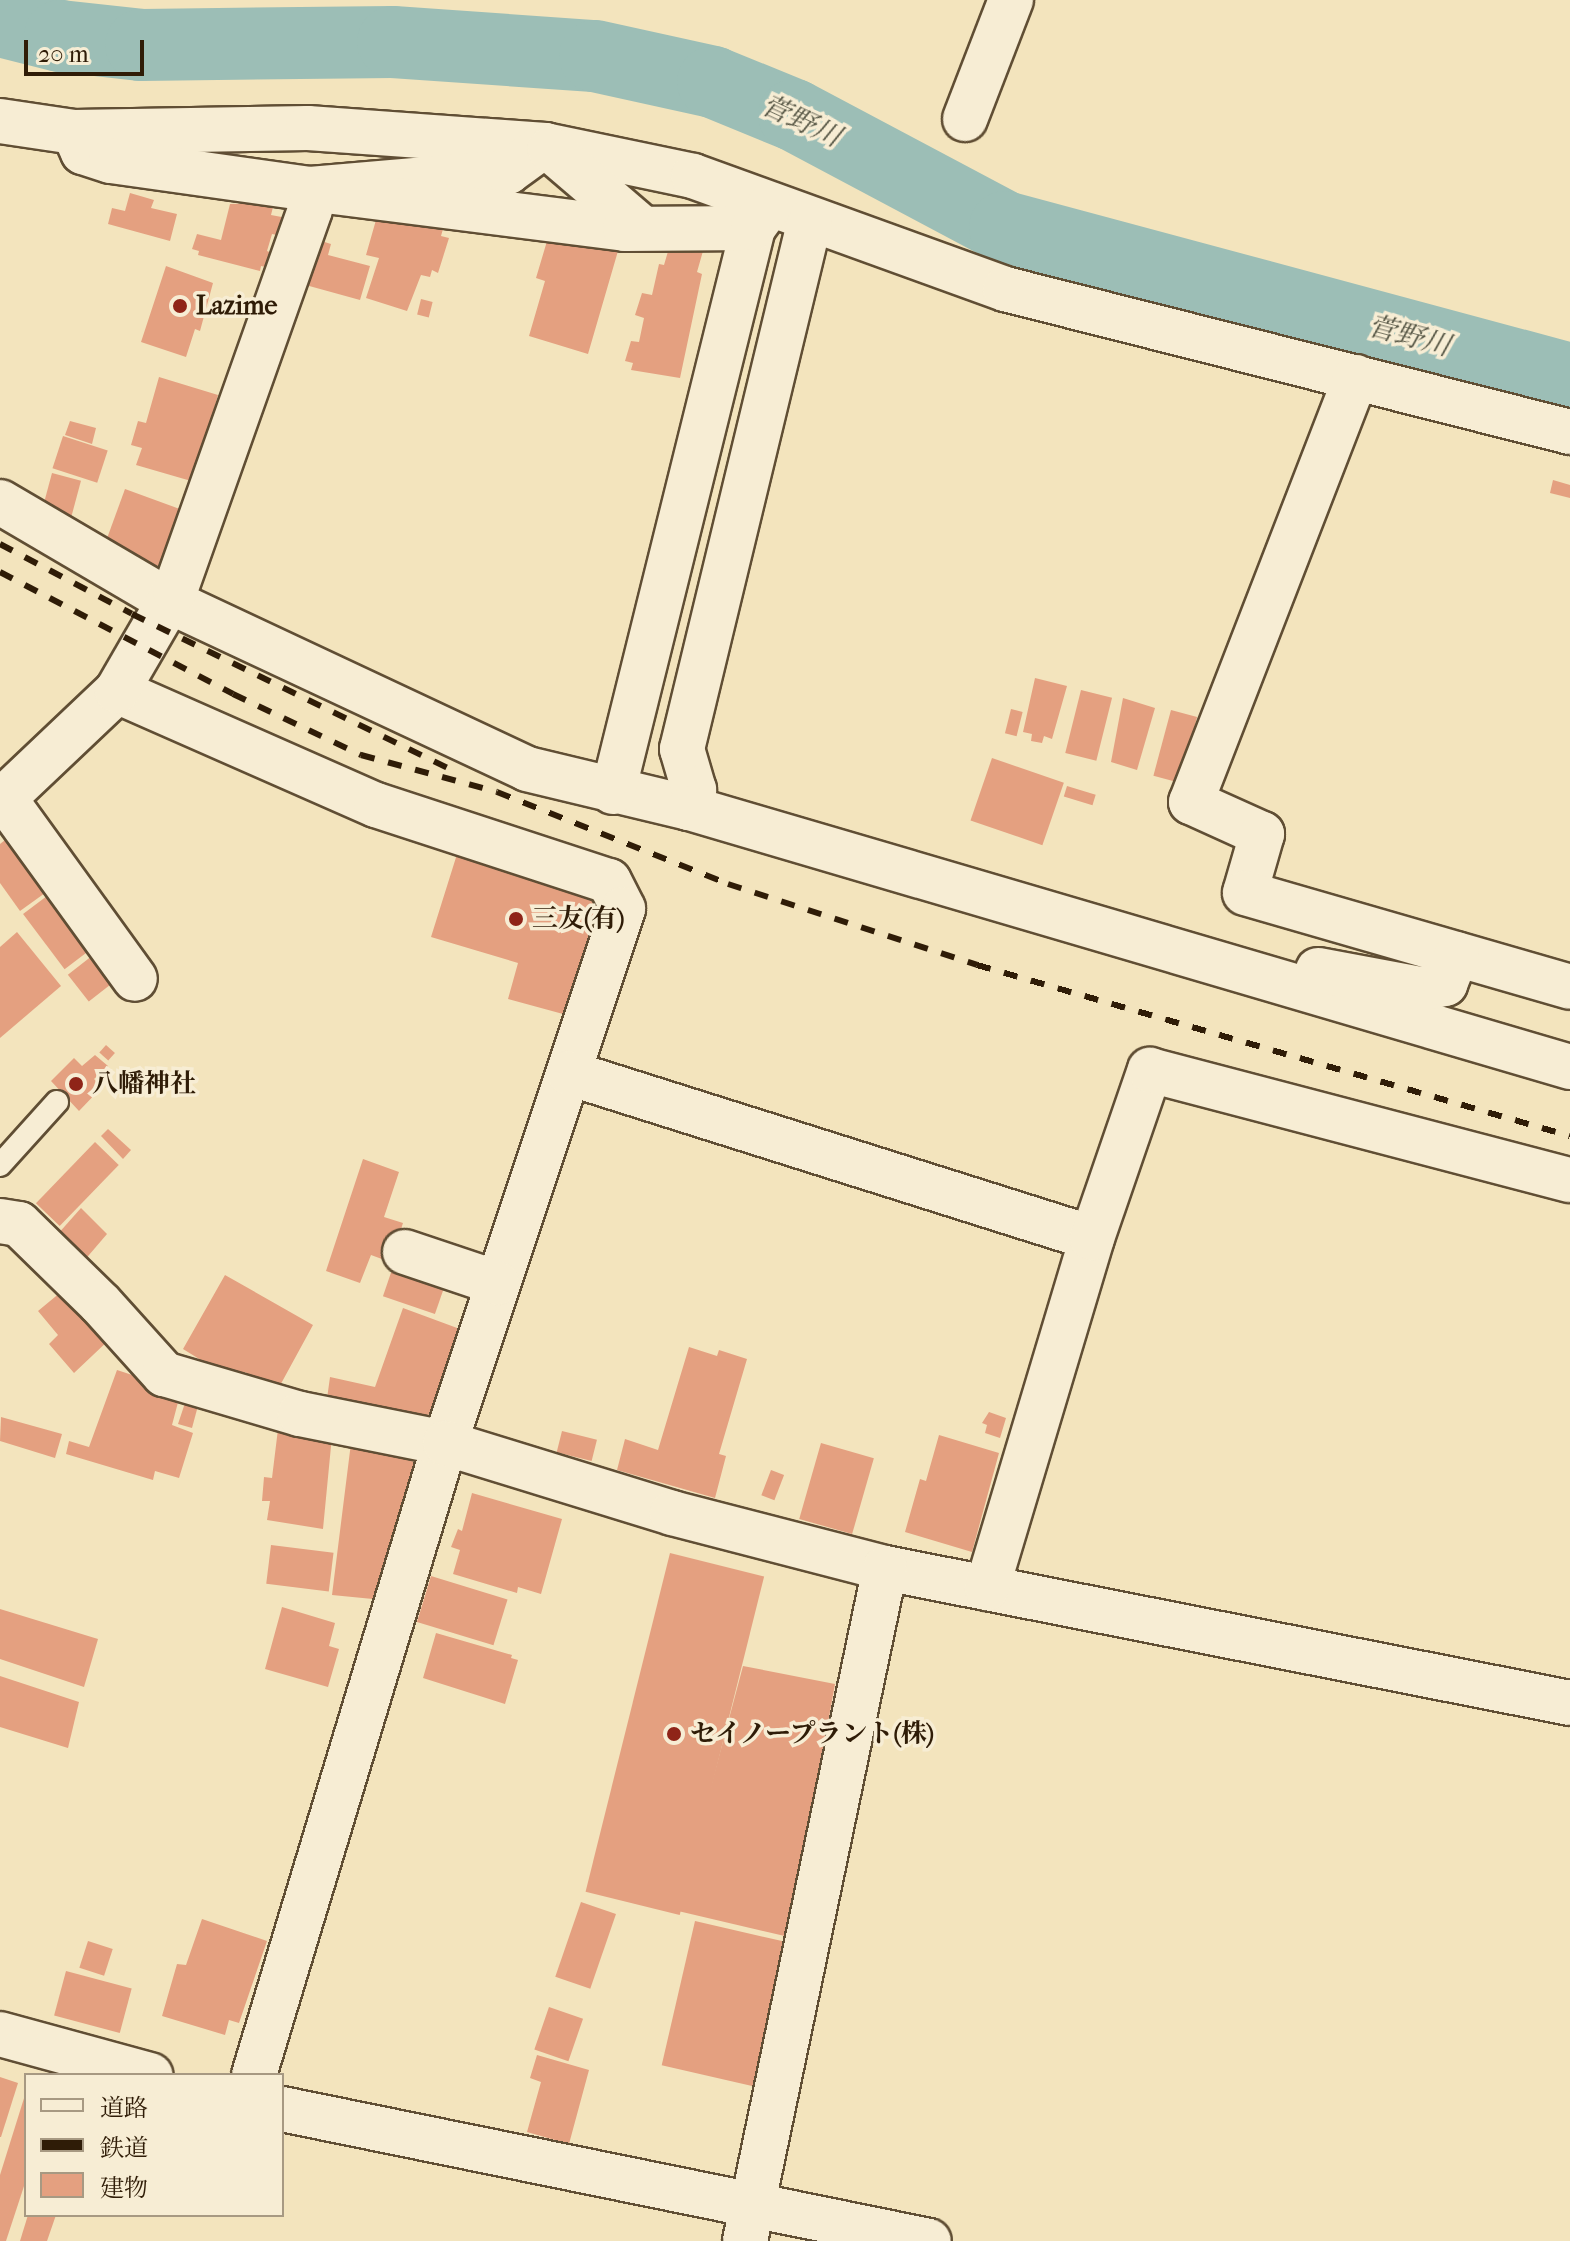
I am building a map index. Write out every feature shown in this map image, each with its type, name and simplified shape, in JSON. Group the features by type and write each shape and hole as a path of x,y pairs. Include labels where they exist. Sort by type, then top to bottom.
{"street":[{"path":"965,119 1011,0"},
{"path":"0,121 74,132 308,128 545,145 693,176 761,216"},
{"path":"74,132 83,152 111,161 625,229 761,216 810,220 1005,289 1570,432"},
{"path":"310,189 508,172 545,145"},
{"path":"545,145 641,227"},
{"path":"135,979 2,800 117,691 169,601 310,209 310,189"},
{"path":"613,792 761,216"},
{"path":"689,808 694,790 682,749 810,220"},
{"path":"1356,377 1191,802 1262,834 1245,893 1570,987"},
{"path":"0,502 169,601 527,769 689,808 1570,1067"},
{"path":"117,691 376,805 609,881 623,909 445,1443 255,2073"},
{"path":"1264,979 1301,967 1421,989 1445,984 1457,954"},
{"path":"987,1588 1092,1238 1150,1070 1570,1180"},
{"path":"569,1073 1092,1238"},
{"path":"0,1221 19,1224 100,1303 164,1374 300,1414 445,1443 672,1513 885,1568 1570,1703"},
{"path":"405,1252 497,1283"},
{"path":"748,2223 885,1568"},
{"path":"0,2034 143,2073"},
{"path":"284,2109 748,2223 929,2241"}],"lane":[{"path":"0,1165 57,1102"}],"building":[{"path":"130,193 154,200 151,208 177,214 170,241 108,224 112,208 125,211"},
{"path":"274,203 271,215 287,218 282,236 272,234 267,251 274,254 270,268 261,266 260,271 198,255 199,251 192,249 197,234 221,240 230,204"},
{"path":"378,213 443,229 441,236 449,238 438,273 432,270 430,277 421,275 407,311 366,298 379,258 366,255"},
{"path":"550,231 618,251 588,354 529,336 545,281 536,278"},
{"path":"315,239 331,244 328,255 370,266 360,300 302,284"},
{"path":"674,244 703,251 697,272 702,274 680,378 631,370 633,363 625,361 631,341 639,342 644,318 635,315 642,293 652,295 659,264 664,265 669,248"},
{"name":"Lazime","path":"166,266 213,283 200,331 195,329 186,357 141,342"},
{"path":"421,299 433,302 429,317 417,315"},
{"path":"159,377 218,395 202,450 198,483 136,465 142,448 131,445 138,421 146,423"},
{"path":"70,421 96,428 92,444 65,435"},
{"path":"63,436 108,451 97,483 52,468"},
{"path":"52,473 81,481 72,516 43,508"},
{"path":"1553,480 1570,485 1570,498 1550,493"},
{"path":"125,489 180,509 160,567 104,546"},
{"path":"1035,678 1067,686 1052,739 1044,736 1042,743 1031,741 1032,734 1023,732"},
{"path":"1081,690 1112,698 1096,761 1065,753"},
{"path":"1123,698 1155,708 1137,770 1111,762"},
{"path":"1011,709 1023,712 1017,736 1005,733"},
{"path":"1171,710 1197,717 1179,783 1153,776"},
{"path":"992,758 1064,783 1042,845 971,820"},
{"path":"1067,786 1096,795 1092,805 1064,797"},
{"path":"14,833 52,888 20,911 0,883 0,844"},
{"name":"三友(有)","path":"458,851 602,900 563,1014 508,999 518,963 431,937"},
{"path":"55,890 97,945 65,969 23,914"},
{"path":"17,932 61,986 0,1038 0,947"},
{"path":"97,952 118,979 89,1002 68,975"},
{"path":"106,1045 115,1053 108,1060 99,1052"},
{"name":"八幡神社","path":"95,1055 108,1066 94,1079 102,1087 79,1111 51,1081 74,1058 82,1066"},
{"path":"108,1129 131,1150 123,1159 101,1136"},
{"path":"95,1142 119,1165 60,1226 36,1203"},
{"path":"363,1159 399,1172 384,1217 403,1223 390,1262 371,1255 360,1283 326,1271"},
{"path":"81,1208 107,1234 83,1262 57,1235"},
{"path":"394,1264 446,1282 435,1314 383,1296"},
{"path":"225,1275 313,1325 277,1391 245,1372 238,1383 183,1349"},
{"path":"67,1287 111,1338 74,1373 49,1344 58,1335 38,1311"},
{"path":"403,1308 468,1332 434,1413 405,1421 326,1406 330,1377 375,1387"},
{"path":"689,1347 717,1356 719,1350 747,1359 719,1454 726,1456 715,1498 617,1470 625,1439 658,1450"},
{"path":"117,1370 181,1391 172,1425 193,1433 179,1478 155,1471 153,1480 66,1454 69,1441 89,1447"},
{"path":"187,1397 199,1402 192,1428 178,1424"},
{"path":"989,1412 1006,1418 1000,1438 985,1433 987,1425 982,1423"},
{"path":"1,1417 62,1434 55,1458 0,1441"},
{"path":"278,1429 332,1436 323,1529 267,1520 270,1501 262,1501 264,1477 272,1478"},
{"path":"562,1431 597,1440 592,1461 557,1452"},
{"path":"939,1435 999,1453 972,1552 905,1532 920,1479 926,1481"},
{"path":"351,1443 428,1466 383,1600 332,1595"},
{"path":"821,1443 874,1458 852,1534 799,1519"},
{"path":"771,1470 784,1475 774,1500 761,1495"},
{"path":"472,1493 562,1519 541,1594 518,1587 517,1593 453,1574 460,1550 451,1547 458,1529 462,1531"},
{"path":"271,1545 334,1553 329,1591 266,1584"},
{"name":"セイノープラント(株)","path":"670,1553 764,1576 680,1915 586,1892"},
{"path":"431,1576 508,1599 493,1645 417,1622"},
{"path":"282,1607 335,1623 329,1646 339,1649 328,1687 265,1669"},
{"path":"0,1609 98,1639 84,1687 0,1659"},
{"path":"436,1633 512,1655 511,1658 518,1660 505,1704 423,1678"},
{"path":"743,1666 835,1684 789,1937 678,1911"},
{"path":"0,1676 79,1702 68,1748 0,1727"},
{"path":"581,1902 616,1914 590,1989 555,1977"},
{"path":"202,1919 267,1941 239,2023 229,2020 225,2035 162,2016 177,1964 186,1965"},
{"path":"695,1921 788,1942 754,2087 662,2065"},
{"path":"88,1941 113,1949 104,1976 79,1968"},
{"path":"66,1971 132,1989 120,2033 54,2015"},
{"path":"549,2007 583,2019 568,2061 534,2050"},
{"path":"537,2055 589,2070 569,2144 527,2132 541,2082 530,2078"},
{"path":"0,2077 18,2083 1,2137 0,2137"},
{"path":"24,2098 24,2186 6,2241 0,2241 0,2175"},
{"path":"27,2217 55,2217 47,2241 20,2241"}],"waterway":[{"name":"菅野川","path":"0,21 60,36 141,45 393,42 595,56 713,82 794,115 1005,227 1570,379"}],"railway":[{"path":"0,544 132,614 458,773"},
{"path":"0,572 233,694 361,755 497,792 728,884 977,965 1570,1136"}],"place":[{"name":"Lazime","path":"180,306"},
{"name":"三友(有)","path":"516,919"},
{"name":"八幡神社","path":"76,1084"},
{"name":"セイノープラント(株)","path":"674,1734"}]}
